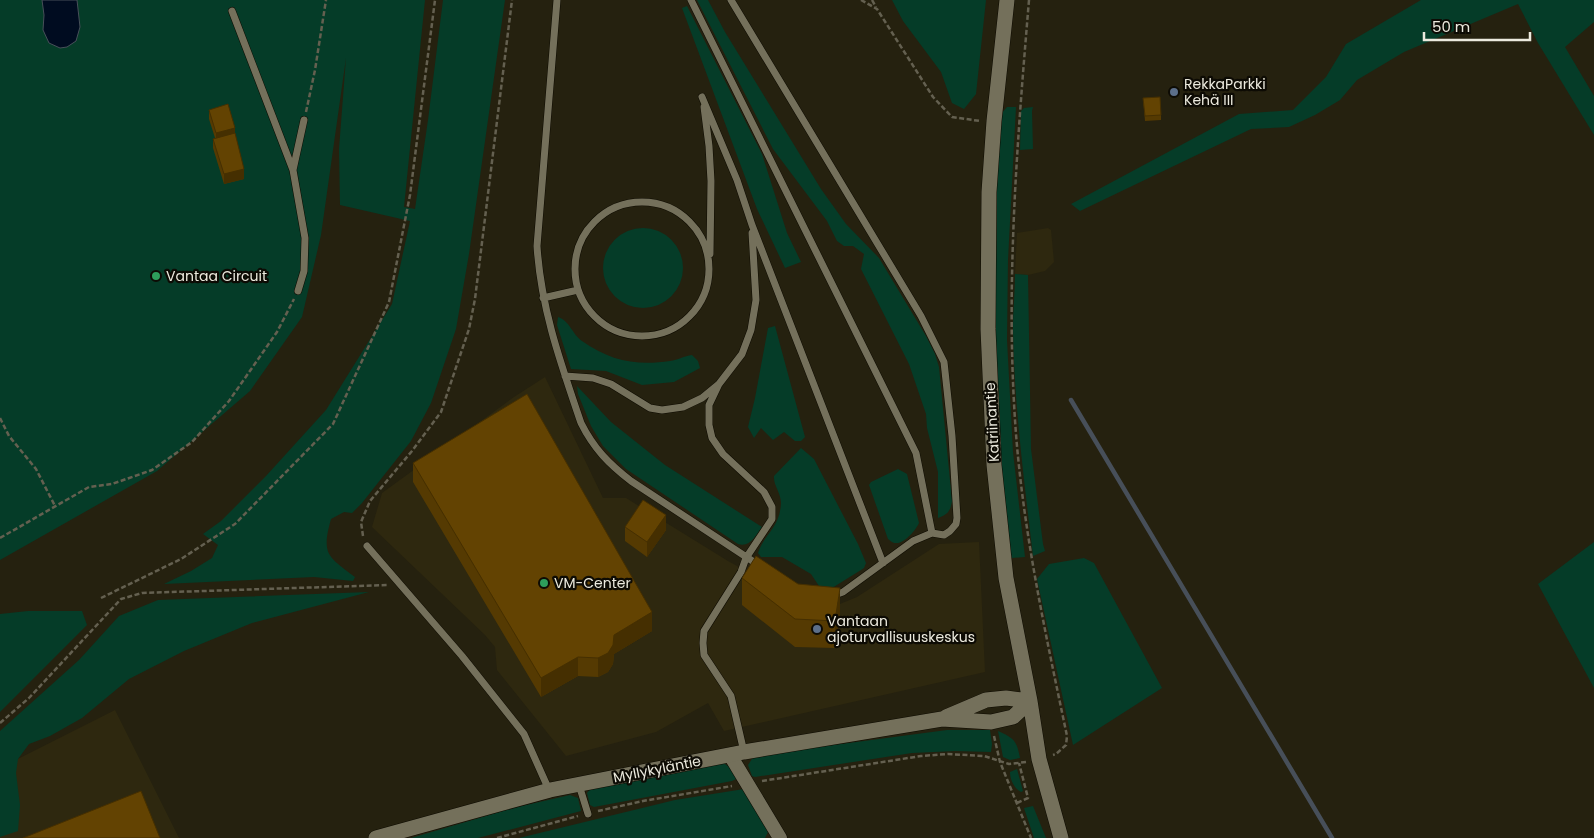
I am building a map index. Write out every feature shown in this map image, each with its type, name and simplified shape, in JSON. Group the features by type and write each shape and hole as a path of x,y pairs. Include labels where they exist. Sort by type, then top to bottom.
{"main road":[{"name":"Katriinantie","path":"1007,0 994,121 989,192 988,319 993,456 1006,578 1030,701 1039,759 1061,838"},
{"name":"Myllykyläntie","path":"942,719 986,700 1006,698 1030,701"},
{"name":"Myllykyläntie","path":"376,838 550,790 737,754 942,719 991,722 1013,717 1030,701"}],"street":[{"path":"737,754 780,838"}],"lane":[{"path":"557,0 537,246 543,298 565,376 581,423 589,439 611,466 763,568"},
{"path":"691,0 916,453 932,533"},
{"path":"731,0 921,316 944,362 952,436 956,524 950,531 944,534 932,533 913,541 842,592 822,598"},
{"path":"232,11 293,170 305,238 304,271 298,291"},
{"path":"709,266 706,249 699,232 688,219 673,209 656,203 639,202 622,205 606,212 592,224 582,238 576,255 575,272 578,290 585,304 595,316 608,326 622,333 638,336 654,335 669,330 683,322 694,311 703,297 708,282 709,266 711,181 709,146 702,97 737,180 752,225 883,563"},
{"path":"293,170 304,120"},
{"path":"737,754 731,696 704,655 704,631 741,572 746,558 772,519 772,507 764,492 723,454 712,438 709,425 709,405 719,384 742,354 750,330 756,300 752,225"},
{"path":"543,298 578,290"},
{"path":"565,376 593,378 611,384 650,408 662,410 683,407 702,398 719,384"},
{"path":"367,546 462,656 524,734 550,790"},
{"path":"579,784 588,814"}],"path":[{"path":"304,120 315,70 326,0"},
{"path":"101,598 181,559 235,524 334,424 388,302 410,195 435,0"},
{"path":"367,546 362,535 361,522 370,501 412,451 441,412 469,328 475,299 512,0"},
{"path":"861,0 877,9"},
{"path":"872,0 933,97 952,117 994,121"},
{"path":"1029,0 1017,150 1011,318 1016,435 1031,554 1067,736 1066,745 1056,754"},
{"path":"0,538 89,487 112,484 152,470 192,442 229,401 277,332 298,291"},
{"path":"0,418 9,436 36,470 55,506"},
{"path":"0,723 29,698 121,599 142,593 401,585"},
{"path":"1017,803 1028,798 1019,763 1009,764 1000,762 1031,838"}],"shaded area":[{"path":"1048,228 1051,230 1054,262 1045,271 1028,275 1015,274 1017,233"},
{"path":"545,377 603,498 626,498 728,561 794,597 835,606 857,597 939,544 979,542 985,672 724,731 708,703 656,732 566,756 497,670 495,647 485,635 372,527 382,493 514,397"},
{"path":"115,710 179,838 0,838 0,768"}],"green space":[{"name":"Vantaa Circuit","path":"0,0 425,0 404,207 415,209 443,0 505,0 469,254 456,329 431,403 411,441 352,513 344,512 331,519 327,540 329,554 338,564 355,577 353,581 314,577 164,584 212,558 218,545 203,534 221,521 266,476 326,410 392,304 410,221 340,205 339,149 346,58 321,235 302,317 250,391 157,471 0,560"},
{"path":"697,0 708,0 725,32 821,189 846,224 879,258 935,354 939,367 952,501 948,512 941,517 938,518 938,472 927,428 926,414 909,364 861,269 864,254 853,246 844,246 837,241 827,221 773,149"},
{"path":"892,0 986,0 976,94 964,109 952,103 941,72 903,21"},
{"path":"1421,0 1594,0 1594,22 1565,47 1594,96 1594,135 1538,43 1518,4 1404,52 1357,80 1340,100 1315,115 1289,127 1251,129 1080,211 1071,204 1239,114 1293,110 1326,77 1346,44"},
{"path":"687,6 762,154 787,233 801,262 785,268 757,209 682,8"},
{"path":"1007,107 1016,107 1008,260 1007,340 1013,452 1025,557 1011,558 1004,511 995,367 997,173 1001,114"},
{"path":"1033,107 1033,149 1020,150 1021,111 1024,108"},
{"path":"643,228 658,231 671,240 680,253 683,268 680,283 671,296 658,305 643,308 628,305 615,296 606,283 603,268 606,253 615,240 628,231"},
{"path":"1015,274 1028,275 1031,449 1045,551 1033,556 1015,385 1013,328"},
{"path":"558,317 565,321 582,341 592,348 613,357 646,363 670,361 692,355 698,361 700,368 674,382 642,385 606,371 571,369 557,325"},
{"path":"775,326 805,437 801,441 795,441 784,432 773,440 761,428 754,438 748,427 768,328"},
{"path":"577,386 611,422 665,465 762,527 755,537 746,544 738,544 626,469 603,446 591,426 578,394"},
{"path":"801,448 814,459 866,563 864,568 832,588 821,589 811,574 782,557 761,557 758,553 775,525 780,512 781,499 774,476"},
{"path":"898,469 907,474 919,523 913,533 906,539 896,543 888,539 869,485 871,482"},
{"path":"1594,542 1594,688 1538,584"},
{"path":"1084,558 1094,563 1162,688 1073,745 1037,579 1049,564"},
{"path":"369,592 252,623 184,651 129,679 82,718 50,736 29,744 18,759 16,773 20,805 18,831 0,837 0,731 79,660 119,616 158,600"},
{"path":"28,611 82,611 87,625 0,712 0,614"},
{"path":"947,730 990,730 991,752 912,753 755,777 752,776 748,765 752,759 759,755"},
{"path":"998,731 1014,741 1020,758 1010,760 1003,757"},
{"path":"723,763 733,769 736,779 594,807 590,805 587,793 591,788"},
{"path":"1017,769 1023,791 1021,792 1014,786 1010,775 1010,772"},
{"path":"744,789 769,830 765,838 519,838 675,800"},
{"path":"570,795 578,798 581,811 478,838 411,838 513,808"},
{"path":"1033,806 1046,838 1034,838 1024,808"}],"water":[{"path":"42,0 77,0 80,27 76,41 67,47 60,48 49,43 43,30"}],"building":[{"path":"1160,97 1161,115 1145,116 1143,98"},
{"path":"228,104 235,128 216,133 209,110"},
{"path":"235,133 244,169 224,174 213,139"},
{"path":"527,394 652,612 614,635 613,645 608,653 598,658 578,657 541,678 413,463"},
{"path":"643,500 666,515 647,542 625,527"},
{"path":"756,556 798,584 840,588 835,621 795,619 742,578"},
{"path":"141,791 160,838 23,838"}],"waterway":[{"path":"1071,400 1332,838"}],"place":[{"name":"RekkaParkki Kehä III","path":"1174,92"},
{"name":"Vantaa Circuit","path":"156,276"},
{"name":"VM-Center","path":"544,583"},
{"name":"Vantaan ajoturvallisuuskeskus","path":"817,629"}]}
